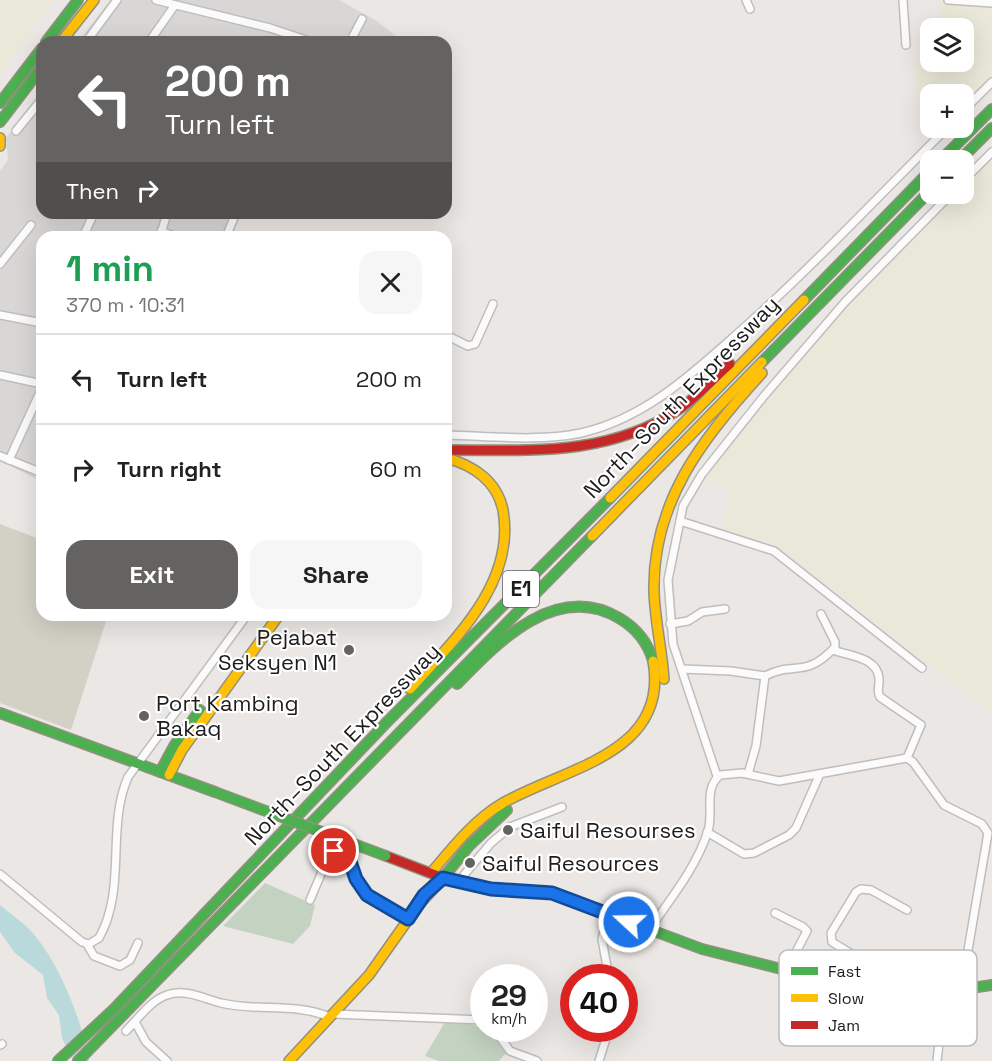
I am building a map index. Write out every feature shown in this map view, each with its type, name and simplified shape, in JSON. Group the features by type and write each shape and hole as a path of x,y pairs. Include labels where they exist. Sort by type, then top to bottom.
{"main road":[{"path":"51,36 78,0"},
{"path":"67,36 94,0"},
{"path":"0,103 4,94 36,55"},
{"path":"0,122 36,75"},
{"path":"951,150 992,109"},
{"path":"970,150 992,128"},
{"path":"0,138 0,146"},
{"name":"North–South Expressway","path":"58,1061 114,1009 387,722 471,640 920,181"},
{"name":"North–South Expressway","path":"78,1061 920,201"},
{"path":"452,450 559,452 594,446 630,435 680,409 766,330 776,327"},
{"path":"289,1061 378,963 424,895 443,878 469,846 507,810 625,752 649,730 662,700 664,683 654,591 659,537 672,493 691,457 773,359 779,344"},
{"path":"387,722 395,707 470,621 490,588 503,559 508,531 507,518 499,495 482,474 452,460"},
{"path":"355,778 411,729 488,654 536,618 562,608 594,607 618,616 642,637 655,668 656,693 650,710 637,732 619,749 545,781 502,804 484,817 430,873 424,895"},
{"path":"164,774 174,746 266,621"},
{"path":"164,774 275,621"},
{"path":"0,713 443,878 491,889 546,892 702,949 779,968"},
{"path":"977,987 992,985"}],"street":[{"path":"90,36 117,0"},
{"path":"156,0 294,36"},
{"path":"746,0 750,9"},
{"path":"903,0 906,45"},
{"path":"948,0 992,3"},
{"path":"153,36 175,5"},
{"path":"353,36 362,19"},
{"path":"974,100 992,82"},
{"path":"16,131 36,106"},
{"path":"452,435 569,435 593,430 645,408 684,380 812,265 937,138"},
{"path":"974,171 992,152"},
{"path":"649,930 692,866 707,832 711,817 710,793 717,776 696,719 682,669 675,655 670,624 668,580 685,501 702,474 748,415 831,318 941,204"},
{"path":"0,264 31,225"},
{"path":"452,338 468,346 475,344 492,304"},
{"path":"0,315 36,322"},
{"path":"0,375 36,384"},
{"path":"9,460 36,399"},
{"path":"0,456 36,471"},
{"path":"680,521 774,551 922,668"},
{"path":"670,624 688,621 702,612 725,609"},
{"path":"682,669 731,671 765,676 813,666 833,650 835,642 821,614"},
{"path":"87,944 99,938 111,905 121,796 136,763 162,732 243,621"},
{"path":"833,650 870,662 879,675 877,692 880,697 921,724 907,758"},
{"path":"748,774 756,746 765,676"},
{"path":"717,776 728,772 748,774 772,781 819,776 907,758 913,762 944,805 982,824 988,833 968,950"},
{"path":"707,832 739,852 747,855 754,853 789,835 796,828 819,776"},
{"path":"458,882 491,843 510,827 562,807"},
{"path":"310,900 330,853 336,851 348,856 356,879 367,895 408,919"},
{"path":"0,874 87,944 94,956 120,966 130,960 138,943"},
{"path":"845,950 832,942 831,936 856,892 868,889 907,910"},
{"path":"775,913 803,927 807,932 797,950"},
{"path":"606,964 602,939 609,915"},
{"path":"126,1031 160,998 178,993 233,1006 294,1007 331,1016 470,1020"},
{"path":"135,1022 146,1042 167,1061"},
{"path":"503,1042 510,1051 537,1061"},
{"path":"599,1061 605,1042"},
{"path":"937,1061 939,1046"}],"shaded area":[{"path":"0,0 52,0 0,75"},
{"path":"110,0 339,0 377,21 396,36 83,36"},
{"path":"941,0 992,4 992,75 974,94 974,84 920,84 920,100 915,100 914,62 920,62 920,72 974,72 974,18 938,18"},
{"path":"36,98 36,219 236,219 230,231 36,231 36,479 0,461 0,171 8,160 6,138"},
{"path":"992,159 992,714 774,543 721,528 731,492 703,480 730,439 842,309 947,204 974,204 974,177"},
{"path":"0,524 36,538 36,621 106,621 71,730 0,703"}],"green space":[{"path":"265,883 315,905 310,926 293,944 223,926"},
{"path":"445,1022 470,1024 470,1042 497,1042 506,1053 499,1061 439,1061 425,1056"}],"water":[{"path":"0,905 29,929 50,957 75,1009 89,1061 73,1061 62,1038 59,1015 47,998 43,975 15,953 0,932"}],"traffic: fast":[{"path":"51,36 78,0"},
{"path":"0,103 36,56"},
{"path":"0,122 36,75"},
{"path":"951,150 992,109"},
{"path":"970,150 992,128"},
{"path":"804,300 920,181"},
{"path":"762,362 920,201"},
{"path":"58,1061 114,1009 387,722 610,498"},
{"path":"78,1061 592,536"},
{"path":"457,684 491,651 530,621 551,612 573,607 596,608 625,622 645,642 653,661"},
{"path":"160,772 174,746 200,710"},
{"path":"0,713 215,792"},
{"path":"215,792 386,856"},
{"path":"443,878 469,846 507,810"},
{"path":"529,891 552,893 702,949 779,968"},
{"path":"977,987 992,985"}],"traffic: slow":[{"path":"66,36 94,0"},
{"path":"0,138 0,146"},
{"path":"610,498 804,300"},
{"path":"592,536 762,362"},
{"path":"664,679 654,592 656,559 662,529 672,500 701,447 762,373"},
{"path":"410,689 463,630 478,608 491,586 500,562 505,537 503,510 495,491 474,470 452,460"},
{"path":"169,775 182,750 275,621"},
{"path":"431,873 464,835 492,810 607,754 629,738 645,718 654,692 653,661"},
{"path":"289,1061 369,975 417,907 443,878"}],"traffic: jam":[{"path":"452,450 566,448 623,436 651,425 678,410 730,364"},
{"path":"386,856 443,878 480,887 529,891"}],"place":[{"name":"Pejabat Seksyen N1","path":"349,650"},
{"name":"Port Kambing Bakaq","path":"144,716"},
{"name":"Saiful Resourses","path":"508,830"},
{"name":"Saiful Resources","path":"470,863"}],"route":[{"path":"334,851 348,856 356,879 367,895 408,919 424,895 443,878 491,889 552,893 629,922"}]}
